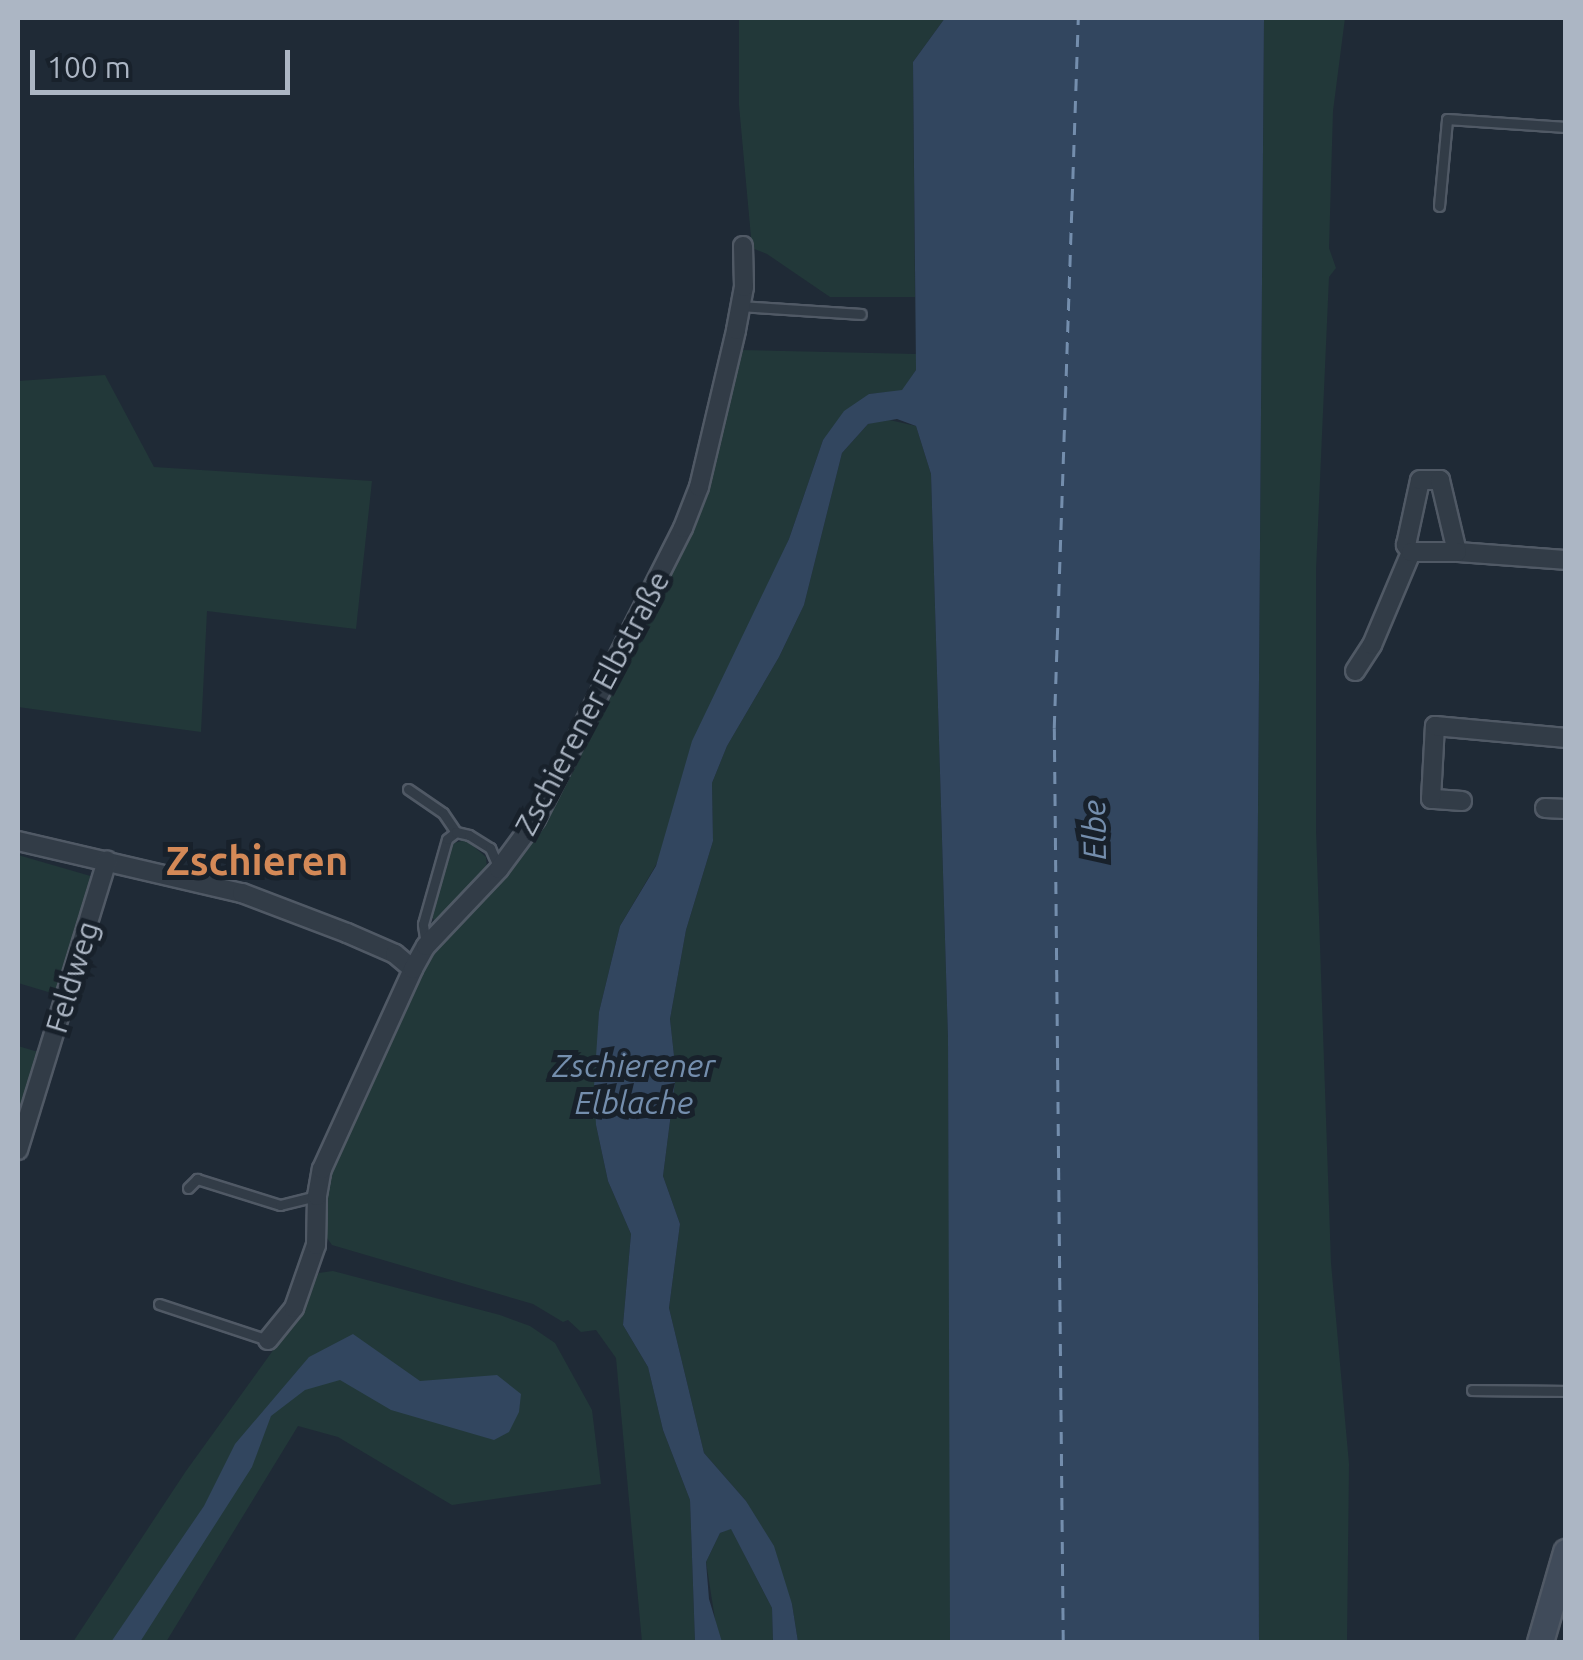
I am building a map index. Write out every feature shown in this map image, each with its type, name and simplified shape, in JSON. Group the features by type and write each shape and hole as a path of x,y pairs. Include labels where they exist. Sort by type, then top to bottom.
{"street":[{"name":"Zschierener Elbstraße","path":"268,1340 294,1308 316,1245 316,1196 334,1140 412,968 426,946 499,869 544,805 683,528 718,414 740,306 744,246"},
{"path":"1410,552 1406,545 1420,480 1440,480 1457,552"},
{"path":"1410,552 1566,560"},
{"path":"1355,671 1372,645 1410,552"},
{"path":"1462,802 1431,799 1436,726 1566,738"},
{"path":"1545,808 1566,809"},
{"path":"18,841 242,894 348,933 395,954 412,968"},
{"name":"Feldweg","path":"18,1150 107,860"},
{"path":"1540,1642 1566,1552"}],"lane":[{"path":"1439,206 1447,120 1566,127"},
{"path":"740,306 862,314"},
{"path":"408,789 444,813 456,832 490,848 499,869"},
{"path":"426,946 423,924 448,839 456,832"},
{"path":"188,1188 198,1179 280,1205 316,1196"},
{"path":"159,1304 268,1340"},
{"path":"1472,1390 1566,1391"}],"green space":[{"path":"739,18 945,18 913,62 915,297 830,297 752,248 739,105"},
{"path":"1264,18 1345,18 1333,111 1329,248 1336,268 1329,277 1316,570 1316,830 1331,1263 1349,1464 1347,1642 1259,1642 1257,942"},
{"path":"741,350 916,354 916,370 902,391 869,394 823,440 789,539 656,865 620,926 599,1012 596,1125 608,1181 631,1234 623,1325 648,1367 663,1430 690,1500 695,1642 642,1642 616,1358 596,1330 581,1332 568,1320 563,1322 533,1304 332,1245 322,1231 324,1189 351,1119 426,964 526,845 718,442"},
{"path":"105,375 154,467 372,481 356,629 207,611 201,732 18,707 18,381"},
{"path":"885,419 916,426 931,474 948,1038 952,1616 950,1642 798,1642 792,1604 746,1501 704,1453 669,1308 680,1224 663,1176 676,1074 670,1019 686,930 713,841 712,783 727,746 804,605 842,453 868,424"},
{"path":"466,840 486,857 487,870 441,922 435,922 431,915 447,859 454,843"},
{"path":"18,855 94,877 65,997 18,983"},
{"path":"18,1046 45,1054 18,1131"},
{"path":"333,1271 500,1315 530,1326 555,1343 592,1410 601,1484 452,1505 338,1437 298,1426 166,1642 73,1642 186,1471 297,1317 319,1273"},
{"path":"731,1528 772,1608 773,1642 722,1642 717,1632 706,1562 720,1533"}],"water":[{"path":"945,18 1264,18 1257,942 1259,1642 950,1642 948,1038 931,474 916,426 897,419 868,424 842,453 804,605 727,746 712,783 713,841 686,930 670,1019 676,1074 663,1176 680,1224 669,1308 704,1453 746,1501 774,1546 792,1604 798,1642 773,1642 772,1608 731,1529 720,1533 706,1562 709,1599 722,1642 695,1642 690,1500 663,1430 648,1367 623,1325 631,1234 608,1181 596,1125 594,1086 599,1012 620,926 656,866 692,741 789,539 823,440 844,411 869,394 902,390 916,370 913,62"},
{"path":"353,1334 420,1381 497,1375 521,1394 519,1412 509,1432 494,1440 391,1410 340,1380 305,1390 271,1416 252,1467 140,1642 111,1642 204,1506 235,1444 309,1357"}],"ferry route":[{"path":"1063,1642 1054,728 1078,18"}],"district":[{"name":"Zschieren","path":"257,861"}],"water label":[{"name":"Elbe","path":"1094,830"},
{"name":"Zschierener Elblache","path":"634,1084"}]}
